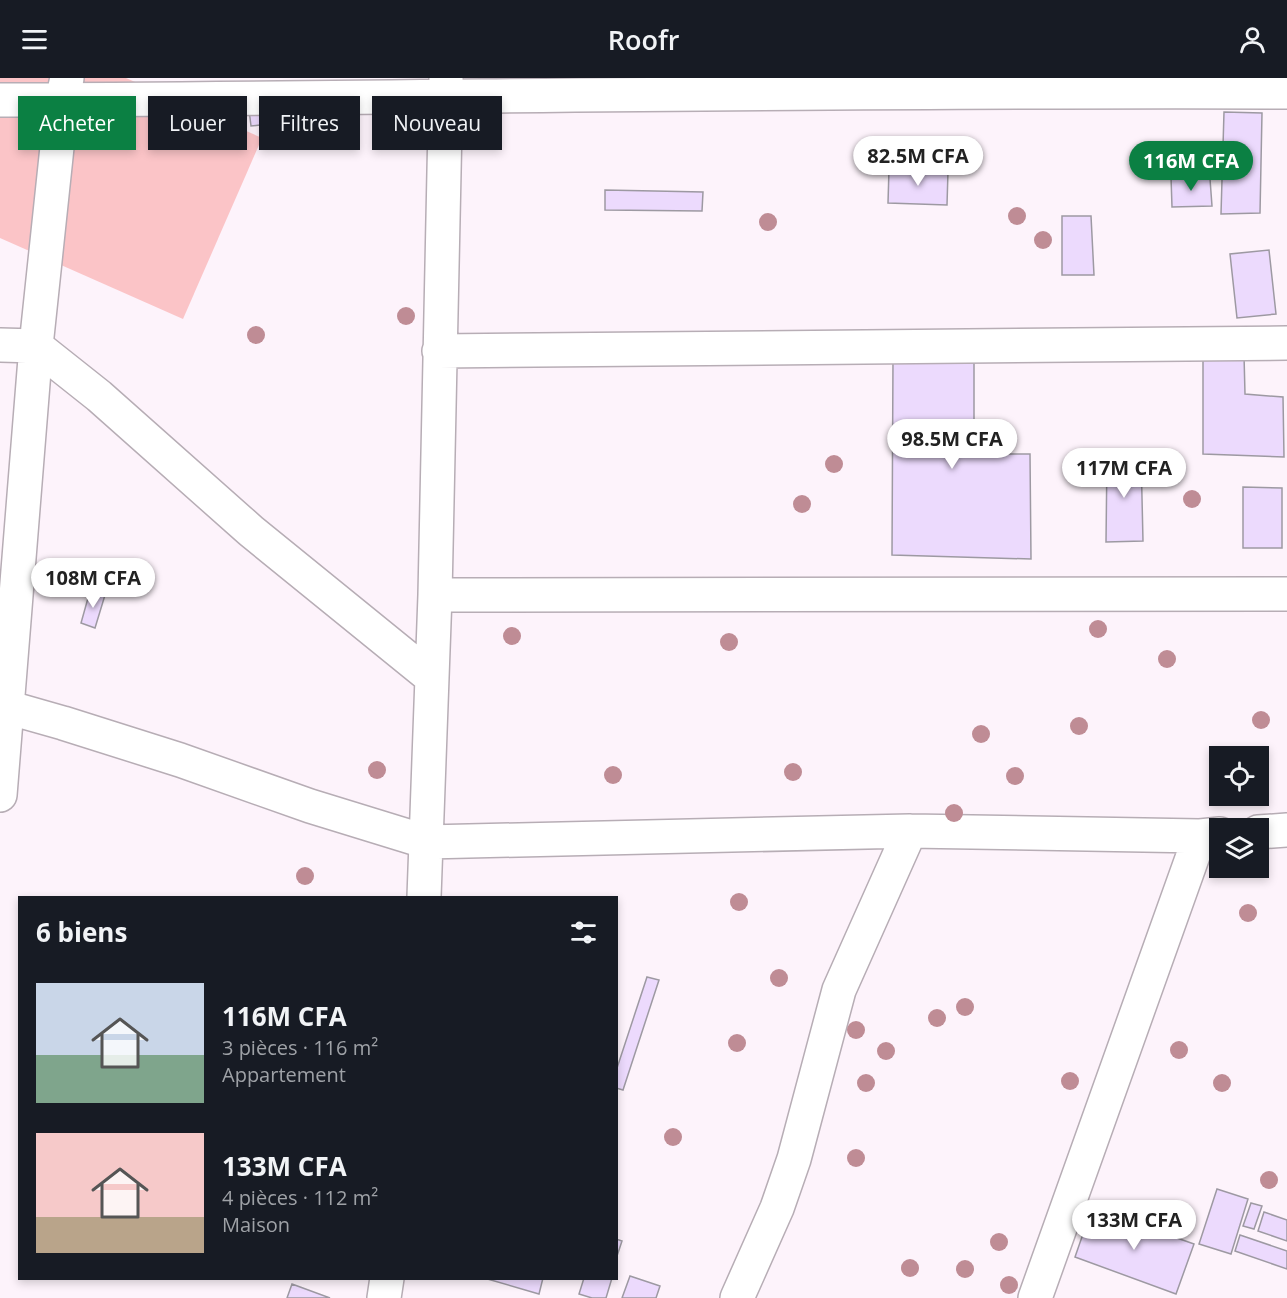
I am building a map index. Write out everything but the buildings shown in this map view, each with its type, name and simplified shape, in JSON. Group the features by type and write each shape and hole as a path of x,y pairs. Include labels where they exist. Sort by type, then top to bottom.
{"street":[{"path":"0,100 64,89 1041,85 1287,93"},
{"path":"424,896 435,595 446,88"},
{"path":"0,795 4,706 36,346 64,89"},
{"path":"439,351 1287,343"},
{"path":"0,345 36,346 99,396 251,531 432,678"},
{"path":"435,595 1287,594"},
{"path":"4,706 180,760 310,806 427,842 910,831 1209,835"},
{"path":"1269,831 1287,830"},
{"path":"737,1298 777,1208 794,1159 839,990 910,831"},
{"path":"1035,1298 1209,838"},
{"path":"384,1298 387,1280"}],"shaded area":[{"path":"0,78 126,78 167,96 148,96 148,150 247,150 247,131 259,137 259,145 183,319 0,238"}]}
